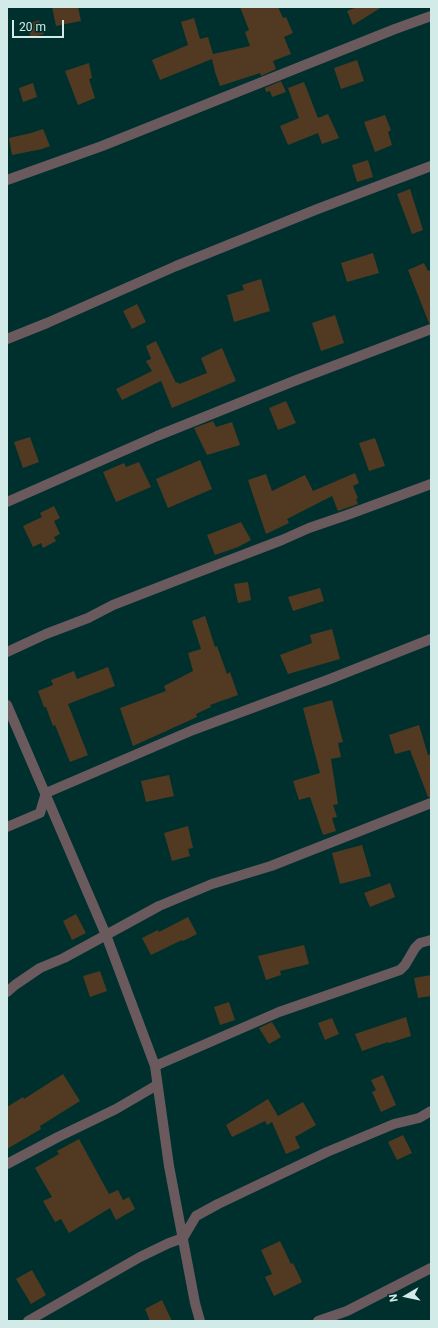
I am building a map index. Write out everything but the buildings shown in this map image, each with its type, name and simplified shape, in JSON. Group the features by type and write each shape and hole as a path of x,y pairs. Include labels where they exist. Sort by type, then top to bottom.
{"street":[{"path":"7,180 102,146 431,16"},
{"path":"7,339 176,266 315,210 431,166"},
{"path":"7,502 157,436 294,381 431,329"},
{"path":"7,652 46,634 180,579 282,540 309,528 431,484"},
{"path":"46,793 193,730 330,679 431,639"},
{"path":"7,705 106,935 155,1066 169,1166 182,1238 200,1321"},
{"path":"7,827 40,813 46,793"},
{"path":"7,992 40,968 64,958 159,906 212,884 271,866 431,803"},
{"path":"155,1066 279,1012 400,970 405,966 415,948 420,944 431,940"},
{"path":"7,1164 116,1109 157,1085"},
{"path":"28,1321 140,1257 182,1238 196,1216 218,1204 327,1152 394,1124 419,1118 431,1111"},
{"path":"318,1321 347,1311 431,1268"}]}
